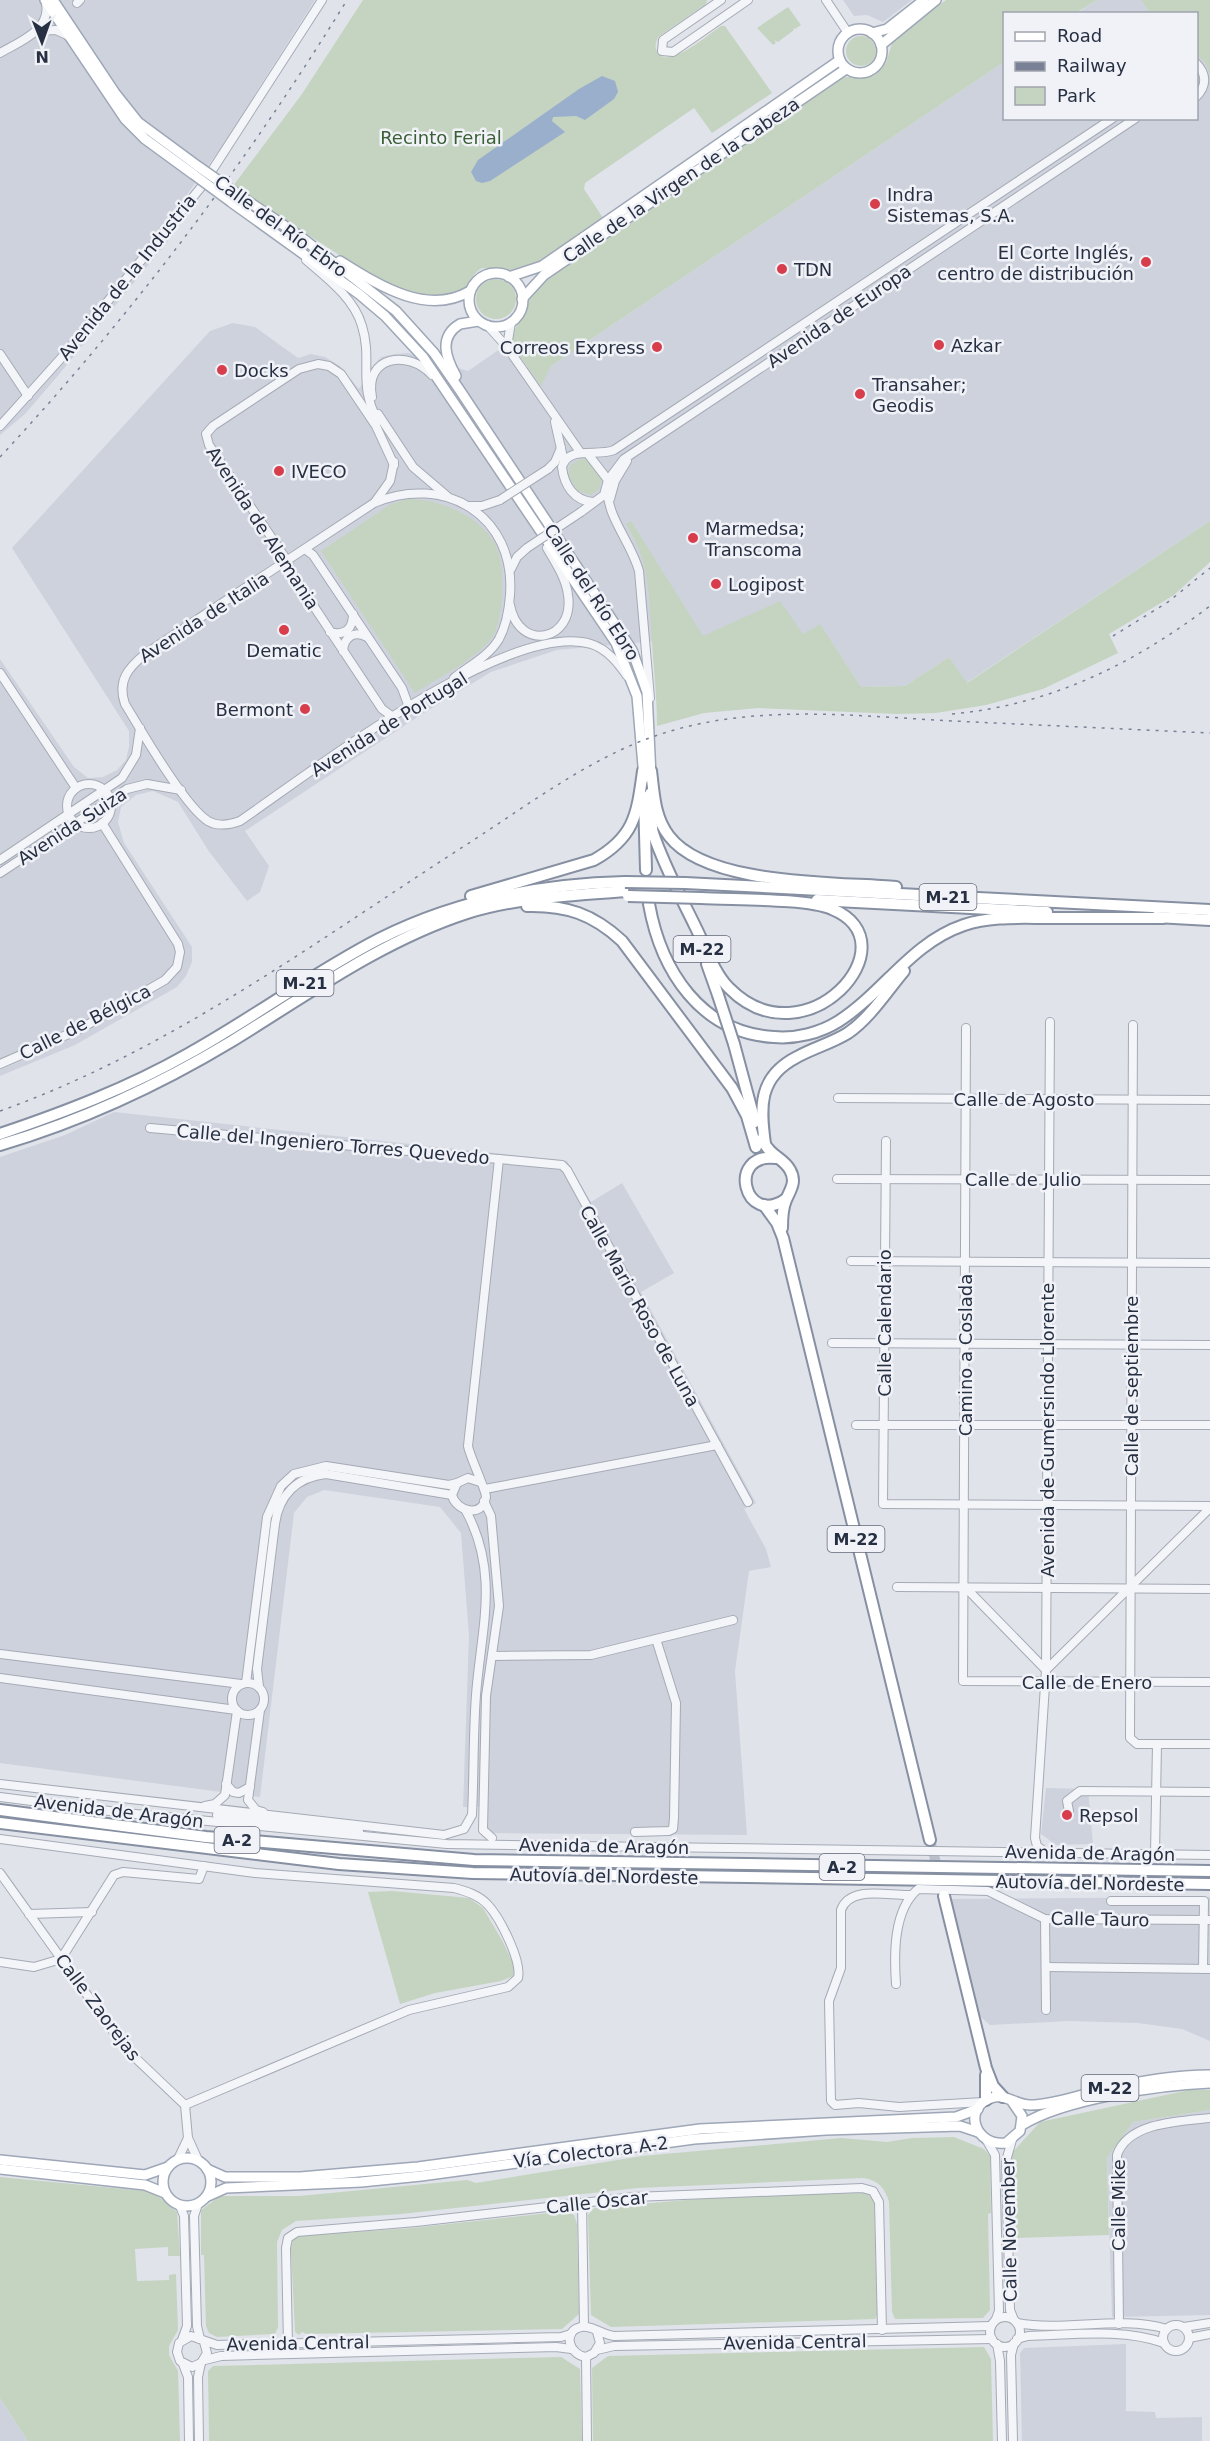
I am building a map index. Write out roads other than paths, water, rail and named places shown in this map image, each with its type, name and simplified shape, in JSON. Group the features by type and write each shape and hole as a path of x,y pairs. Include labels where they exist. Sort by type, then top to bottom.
{"highway":[{"path":"647,771 655,806 667,834 686,851 710,864 759,876 1024,900"},
{"path":"380,939 411,920 462,899 594,860 608,853 629,832 635,820 647,771"},
{"path":"644,797 646,870"},
{"name":"M-22","path":"653,833 685,904 734,1044 760,1146 754,1163 746,1174 746,1188 753,1200 764,1205 777,1223 783,1238 930,1840"},
{"name":"M-21","path":"0,1134 94,1101 158,1071 380,939 442,912 493,896 574,883 700,896 1210,920"},
{"name":"M-21","path":"0,1145 87,1114 163,1080 353,966 417,934 467,913 495,906 567,894 591,894 685,883 1210,910"},
{"path":"685,904 719,975 739,997 762,1009 787,1013 814,1008 836,995 855,974 860,957 857,932 844,916 833,909 804,904 700,896"},
{"path":"649,904 655,933 669,967 690,998 718,1021 752,1035 795,1037 836,1023 862,1004 908,958 931,941 964,925 984,921 1163,918"},
{"path":"417,934 526,906 572,909 591,916 622,941 713,1060 747,1116 760,1146"},
{"path":"760,1146 762,1099 775,1073 796,1057 841,1037 858,1025 931,941"},
{"name":"M-22","path":"760,1146 786,1164 792,1174 792,1189 782,1215 783,1238"},
{"path":"754,1163 768,1157 776,1158"},
{"path":"764,1205 773,1206 786,1200"},
{"name":"Autovía del Nordeste","path":"0,1810 218,1838 474,1860 1210,1871"},
{"name":"Autovía del Nordeste","path":"0,1823 339,1864 473,1873 1210,1884"},
{"path":"944,1896 986,2068 993,2086 1007,2098"},
{"path":"982,2104 986,2068"}],"main road":[{"path":"46,0 125,119 145,139 196,170"},
{"path":"53,0 130,112 145,128 196,170"},
{"path":"872,33 887,29 924,0"},
{"path":"881,45 936,0"},
{"path":"861,29 872,33 881,45 881,56 874,68 857,73 846,69 840,60 839,43 848,33 861,29"},
{"name":"Calle de la Virgen de la Cabeza","path":"509,277 521,275 542,266 840,60"},
{"name":"Calle de la Virgen de la Cabeza","path":"522,299 544,275 846,69"},
{"name":"Calle del Río Ebro","path":"196,170 385,316 423,357 449,394 616,643 635,688 640,713 653,833"},
{"name":"Calle del Río Ebro","path":"233,197 301,237 396,311 416,331 459,389 628,642 639,666 649,714 644,797 653,833"},
{"path":"301,237 380,286 398,294 437,300 460,297 470,291 482,277 500,274 509,277 520,290 522,299 521,308 511,322 496,327 483,323 455,327 446,340 446,355 490,435"},
{"path":"470,291 470,307 483,323"},
{"name":"M-22","path":"982,2104 1007,2098 1030,2105 1154,2079 1210,2074"},
{"name":"M-22","path":"1012,2140 1022,2126 1041,2114 1130,2092 1210,2083"},
{"path":"1007,2098 1021,2111 1022,2126"},
{"path":"982,2104 975,2121 978,2132 987,2141 999,2144 1012,2140"},
{"name":"Vía Colectora A-2","path":"207,2169 225,2177 300,2177 418,2167 700,2129 956,2117 982,2104"},
{"name":"Vía Colectora A-2","path":"206,2197 226,2188 391,2179 694,2139 826,2130 960,2126 978,2132"},
{"path":"0,2160 145,2175 168,2166 178,2159 198,2160 207,2169 211,2180 206,2197 198,2204 180,2206 165,2193 145,2185 0,2169"},
{"path":"165,2193 162,2179 168,2166"}],"street":[{"path":"0,53 37,31 47,16 46,0"},
{"name":"Avenida de la Industria","path":"0,426 28,396 210,176 322,0"},
{"path":"721,0 663,40 662,51 673,52 748,0"},
{"path":"826,0 848,33"},
{"path":"37,31 56,30 69,36"},
{"path":"1198,64 1204,73 1205,82 1198,95"},
{"name":"Avenida de Europa","path":"584,453 614,450 1110,120"},
{"name":"Avenida de Europa","path":"511,569 517,557 527,548 604,495 616,466 1133,120"},
{"path":"270,229 340,290 357,314 365,341 366,392 390,442 394,465 390,481 374,503"},
{"path":"507,347 511,322"},
{"path":"483,323 507,347 553,415 607,485 610,509 635,555 639,571 651,691 649,714"},
{"path":"0,354 28,396"},
{"path":"449,394 428,370 404,358 386,362 379,367 371,386 377,413 413,467 453,500"},
{"name":"Avenida de Alemania","path":"393,717 382,709 330,632 291,572 288,562 209,446 206,434 213,426 299,369 318,363 329,366 341,375 376,426 394,465"},
{"path":"553,415 564,462 564,477 575,496 593,502"},
{"path":"548,469 557,459 561,447"},
{"path":"610,509 615,481 622,467 641,448"},
{"path":"467,506 482,506 500,501 548,469 584,453"},
{"path":"374,503 409,492 430,493 453,500 467,506 495,529 507,550 511,569 510,600 503,628 494,646 454,678"},
{"name":"Avenida de Italia","path":"140,728 123,699 125,674 145,654 288,562 374,503"},
{"path":"510,600 513,615 519,627 528,633 541,636 555,632 561,627 568,608 562,574 522,504"},
{"name":"Avenida de Alemania","path":"306,550 313,555 406,693 409,707"},
{"path":"330,632 340,634 347,631 352,625 353,614"},
{"path":"343,651 344,643 351,636 362,634 368,638"},
{"name":"Avenida de Portugal","path":"181,790 209,822 220,825 240,822 454,678 527,649 581,642 601,648 609,654 635,688"},
{"path":"0,673 76,788"},
{"path":"140,728 181,790"},
{"name":"Avenida Suiza","path":"0,860 122,778 132,764 140,728"},
{"path":"90,784 104,790 110,799 110,812 102,823 88,827 75,823 68,813 68,800 76,788 90,784"},
{"name":"Avenida Suiza","path":"0,873 127,789 147,784 181,790"},
{"name":"Calle de Bélgica","path":"0,1064 111,1012 165,980 177,967 180,952 178,944 102,823"},
{"name":"Avenida de Gumersindo Llorente","path":"1035,1838 1046,1683 1050,1022"},
{"name":"Calle de septiembre","path":"1133,1025 1131,1588 1128,1683 1130,1738 1137,1744 1157,1744"},
{"name":"Camino a Coslada","path":"963,1681 966,1028"},
{"name":"Calle de Agosto","path":"838,1098 885,1094 966,1098 1210,1100"},
{"name":"Calle del Ingeniero Torres Quevedo","path":"150,1128 499,1159 468,1446 471,1461 482,1485"},
{"name":"Calle Calendario","path":"886,1141 883,1504 965,1505"},
{"name":"Calle Mario Roso de Luna","path":"499,1159 562,1165 567,1170 748,1502"},
{"name":"Calle de Julio","path":"837,1179 1210,1180"},
{"path":"851,1261 1210,1263"},
{"path":"832,1343 1210,1345"},
{"path":"856,1425 1210,1425"},
{"path":"172,1805 215,1804 225,1795 237,1710 232,1696 244,1684 267,1517 281,1486 294,1474 326,1466 449,1485 465,1479 482,1485 717,1445"},
{"name":"Calle del Ingeniero Torres Quevedo","path":"465,1479 471,1461"},
{"path":"275,1816 256,1810 248,1800 260,1710 264,1698 259,1687 257,1669 274,1524 285,1494 308,1478 326,1474 452,1495"},
{"path":"457,1483 452,1495 458,1507 475,1510 484,1501"},
{"path":"482,1485 484,1501 491,1516 499,1606 486,1696 483,1830 492,1838"},
{"path":"965,1505 1210,1507"},
{"path":"964,1586 1046,1670 1210,1507"},
{"path":"0,1784 233,1818 446,1840 464,1829 472,1815 476,1694 487,1606 483,1554 466,1510"},
{"path":"897,1587 1210,1588"},
{"path":"485,1629 487,1655 591,1655 733,1620"},
{"path":"635,1832 669,1832 673,1829 675,1818 676,1703 656,1639"},
{"path":"0,1654 259,1687"},
{"path":"0,1678 237,1710 251,1715 260,1710"},
{"name":"Calle de Enero","path":"963,1681 1210,1682"},
{"path":"1155,1854 1157,1744 1210,1744"},
{"path":"226,1784 233,1792 239,1793 250,1787"},
{"path":"1069,1811 1066,1801 1080,1791 1210,1792"},
{"name":"Avenida de Aragón","path":"0,1797 124,1813 446,1840 1210,1855"},
{"path":"128,1801 275,1816 446,1840"},
{"path":"1020,1852 1035,1838 1037,1846 1045,1852"},
{"path":"0,1839 204,1866 467,1891 487,1903 494,1912 513,1951 520,1972 519,1978 508,1987 409,2010 185,2105 188,2138 198,2160"},
{"path":"0,1962 34,1968 61,1959 104,1893 109,1878 114,1875 123,1872 199,1880 204,1866"},
{"name":"Calle Zaorejas","path":"0,1873 125,2048 185,2105"},
{"name":"Calle Tauro","path":"982,2104 899,2107 859,2103 835,2105 831,2101 829,2001 841,1968 844,1903 855,1895 910,1895 918,1889 988,1891 1045,1919 1206,1920"},
{"path":"896,1984 894,1956 897,1937 910,1895"},
{"path":"1046,1967 1206,1969 1204,1901 1111,1901"},
{"path":"29,1914 92,1912"},
{"path":"1045,1919 1046,2010"},
{"name":"Calle Mike","path":"1119,2324 1117,2155 1119,2148 1134,2133 1160,2125 1210,2118"},
{"path":"178,2159 188,2138"},
{"name":"Calle November","path":"1012,2140 1006,2161 1010,2310 1016,2322"},
{"name":"Calle November","path":"987,2141 995,2155 999,2311 994,2322"},
{"name":"Calle Óscar","path":"288,2343 286,2248 288,2238 297,2232 416,2222 677,2194 868,2188 876,2194 879,2202 882,2330"},
{"path":"582,2203 584,2326"},
{"path":"198,2204 194,2216 197,2326 207,2353 198,2377 199,2441"},
{"path":"180,2206 184,2216 187,2322 177,2352 188,2377 189,2441"},
{"path":"1002,2441 1000,2355 995,2342 994,2322 1005,2317 1034,2326 1119,2324 1167,2329 1178,2325 1184,2327 1210,2324"},
{"name":"Avenida Central","path":"597,2332 614,2336 882,2330 994,2322"},
{"path":"1013,2441 1011,2355 1020,2331 1016,2322"},
{"path":"584,2326 597,2332 600,2343 597,2350 586,2357 577,2355 571,2349 572,2334 584,2326"},
{"path":"995,2342 1006,2346 1034,2336 1127,2334 1152,2337 1170,2349 1180,2350 1188,2343 1189,2338 1184,2327"},
{"path":"1164,2343 1167,2329"},
{"name":"Avenida Central","path":"202,2340 217,2345 561,2337 572,2334"},
{"path":"1189,2338 1210,2334"},
{"path":"182,2340 191,2336 202,2340"},
{"name":"Avenida Central","path":"597,2350 636,2346 995,2342"},
{"name":"Avenida Central","path":"203,2362 221,2356 556,2347 571,2349"},
{"path":"586,2357 587,2441"},
{"path":"183,2364 192,2367 203,2362"}],"water":[{"path":"602,76 615,81 618,92 614,99 585,120 576,116 553,117 552,121 565,132 490,181 482,183 476,181 471,172 478,160 579,89"}],"tunnel":[{"path":"930,1840 942,1886"}],"railway":[{"path":"0,457 95,349 185,237 269,121 347,0"},
{"path":"1113,636 1168,602 1210,568"},
{"path":"952,714 1023,702 1088,679 1151,646 1210,606"},
{"path":"0,1111 61,1087 179,1028 292,959 555,786 606,757 658,735 694,725 730,719 804,714 1210,733"}],"place":[{"name":"Indra Sistemas, S.A.","path":"875,204"},
{"name":"El Corte Inglés, centro de distribución","path":"1146,262"},
{"name":"TDN","path":"782,269"},
{"name":"Azkar","path":"939,345"},
{"name":"Correos Express","path":"657,347"},
{"name":"Docks","path":"222,370"},
{"name":"Transaher; Geodis","path":"860,394"},
{"name":"IVECO","path":"279,471"},
{"name":"Marmedsa; Transcoma","path":"693,538"},
{"name":"Logipost","path":"716,584"},
{"name":"Dematic","path":"284,630"},
{"name":"Bermont","path":"305,709"},
{"name":"Repsol","path":"1067,1815"}],"park label":[{"name":"Recinto Ferial","path":"441,137"}]}
